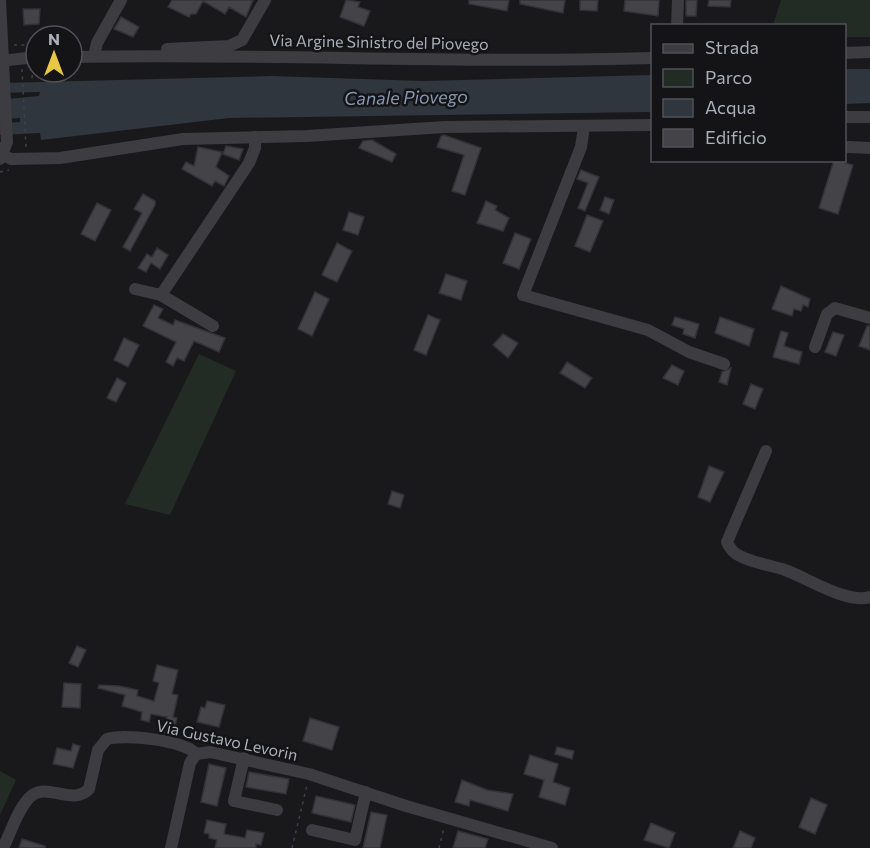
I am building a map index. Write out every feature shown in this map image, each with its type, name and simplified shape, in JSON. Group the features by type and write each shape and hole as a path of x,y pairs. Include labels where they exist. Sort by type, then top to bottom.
{"street":[{"path":"0,0 7,142 2,157 11,159 39,160 164,140 445,127 651,125"},
{"path":"94,56 97,43 121,0"},
{"name":"Via Argine Sinistro del Piovego","path":"127,56 187,46 229,46 242,40 265,0"},
{"path":"676,24 678,0"},
{"name":"Via Argine Sinistro del Piovego","path":"630,59 651,51"},
{"path":"846,52 870,52"},
{"path":"4,60 14,54 24,53"},
{"name":"Via Argine Sinistro del Piovego","path":"84,56 451,61 651,58"},
{"path":"4,60 24,58"},
{"path":"847,117 870,117"},
{"path":"847,117 870,126"},
{"path":"584,127 581,147 523,296 648,330 689,352 724,364"},
{"path":"161,295 249,163 255,148 255,137"},
{"path":"848,147 870,148"},
{"path":"135,289 161,295 213,326"},
{"path":"815,347 827,314 835,308 870,318"},
{"path":"766,451 727,542 730,549 739,556 788,571 843,594 856,598 870,597"},
{"name":"Via Gustavo Levorin","path":"3,848 22,809 32,795 44,792 74,797 85,794 92,785 98,750 104,741 114,737 182,745 196,753 210,752 244,758 309,774 548,847"},
{"path":"171,848 190,763 196,753"},
{"path":"244,758 234,801 277,810"},
{"path":"312,830 355,840 366,792"}],"path":[{"path":"13,45 24,45"},
{"path":"22,65 26,151"},
{"path":"292,848 308,778"},
{"path":"439,848 445,823"}],"green space":[{"path":"781,0 870,0 870,37 846,37 846,24 773,24"},
{"path":"199,354 236,371 170,515 125,504"},
{"path":"0,771 16,780 0,815"}],"water":[{"path":"846,69 870,69 870,103 846,104"},
{"name":"Canale Piovego","path":"651,75 651,112 229,118 41,140 40,133 0,135 0,123 20,122 20,118 8,119 7,99 39,96 40,92 0,93 0,83 84,84 84,81 271,76 423,81"}],"building":[{"path":"172,0 253,0 246,17 229,7 225,14 203,1 196,14 191,14 189,17 168,7"},
{"path":"346,0 360,2 358,7 370,11 364,26 340,17"},
{"path":"469,0 509,0 507,11 469,4"},
{"path":"520,0 565,0 563,13 520,4"},
{"path":"580,0 598,0 597,11 580,10"},
{"path":"625,0 659,0 658,16 624,11"},
{"path":"686,0 697,0 696,16 686,16"},
{"path":"709,0 731,0 730,7 708,6"},
{"path":"23,9 40,9 39,24 24,25"},
{"path":"121,17 139,27 133,37 114,29"},
{"path":"444,135 481,148 465,195 452,191 464,155 437,147 441,136"},
{"path":"372,140 396,154 392,162 359,148 363,141"},
{"path":"226,146 243,149 239,160 223,154"},
{"path":"198,147 222,152 216,167 229,176 224,186 215,181 212,186 182,169 186,162 194,166"},
{"path":"833,162 853,165 838,214 819,208"},
{"path":"581,170 599,177 585,211 578,208 588,183 577,179"},
{"path":"143,194 155,201 155,205 130,251 123,247 142,213 134,209"},
{"path":"605,197 614,200 609,214 600,210"},
{"path":"486,201 497,206 495,210 509,218 503,231 477,223"},
{"path":"97,203 111,210 95,241 81,234"},
{"path":"349,212 364,217 358,235 343,230"},
{"path":"587,215 603,221 590,252 575,246"},
{"path":"515,233 531,239 519,269 503,263"},
{"path":"337,243 352,251 337,282 322,275"},
{"path":"157,248 168,255 160,269 151,263 146,272 138,268 147,254 152,257"},
{"path":"446,274 467,281 461,300 439,293"},
{"path":"781,286 810,299 808,307 803,305 801,311 794,309 792,316 772,309"},
{"path":"315,292 329,299 312,336 298,329"},
{"path":"154,305 163,309 158,318 173,325 175,320 225,338 219,352 194,341 184,361 177,358 173,366 166,362 176,342 143,326"},
{"path":"428,315 440,320 426,355 414,350"},
{"path":"675,317 699,324 695,338 683,334 684,329 672,325"},
{"path":"720,317 754,329 749,346 715,333"},
{"path":"867,326 870,326 870,350 859,346"},
{"path":"781,331 788,333 784,346 802,352 799,364 773,357"},
{"path":"833,332 844,335 836,356 825,352"},
{"path":"503,334 518,343 508,358 493,345"},
{"path":"124,338 139,345 128,367 114,360"},
{"path":"567,362 592,378 585,388 560,373"},
{"path":"672,365 684,371 678,385 663,378"},
{"path":"731,368 727,385 719,382 722,372"},
{"path":"117,378 126,383 116,402 107,398"},
{"path":"751,384 763,389 755,409 743,404"},
{"path":"709,466 724,472 710,502 698,497"},
{"path":"392,491 404,495 400,508 388,504"},
{"path":"77,646 86,650 78,667 69,663"},
{"path":"157,665 178,670 172,694 178,695 173,717 177,718 173,735 164,733 167,717 151,714 149,722 141,720 142,712 122,706 125,695 98,688 99,685 119,686 138,690 137,696 154,701 159,683 153,681"},
{"path":"64,683 81,684 80,708 62,707"},
{"path":"207,701 225,705 219,727 197,722 201,707 205,708"},
{"path":"310,718 339,727 332,750 303,741"},
{"path":"73,744 80,746 73,768 53,764 57,748 71,751"},
{"path":"557,747 574,751 572,759 555,754"},
{"path":"530,755 558,764 553,782 570,788 565,805 539,797 544,780 524,774"},
{"path":"209,764 226,768 217,806 201,802"},
{"path":"249,772 289,779 286,794 246,787"},
{"path":"462,780 487,790 513,794 508,811 470,800 469,806 455,802"},
{"path":"316,796 355,805 351,822 312,813"},
{"path":"811,798 827,805 815,834 799,827"},
{"path":"371,812 387,815 380,848 363,848"},
{"path":"207,820 226,824 224,834 245,838 247,830 264,833 261,845 256,844 256,848 215,848 217,840 209,838 209,834 204,833"},
{"path":"651,823 675,833 669,848 644,840"},
{"path":"458,831 488,839 485,848 453,848"},
{"path":"740,831 755,838 751,848 733,848"},
{"path":"22,839 45,846 45,848 19,848"}]}
